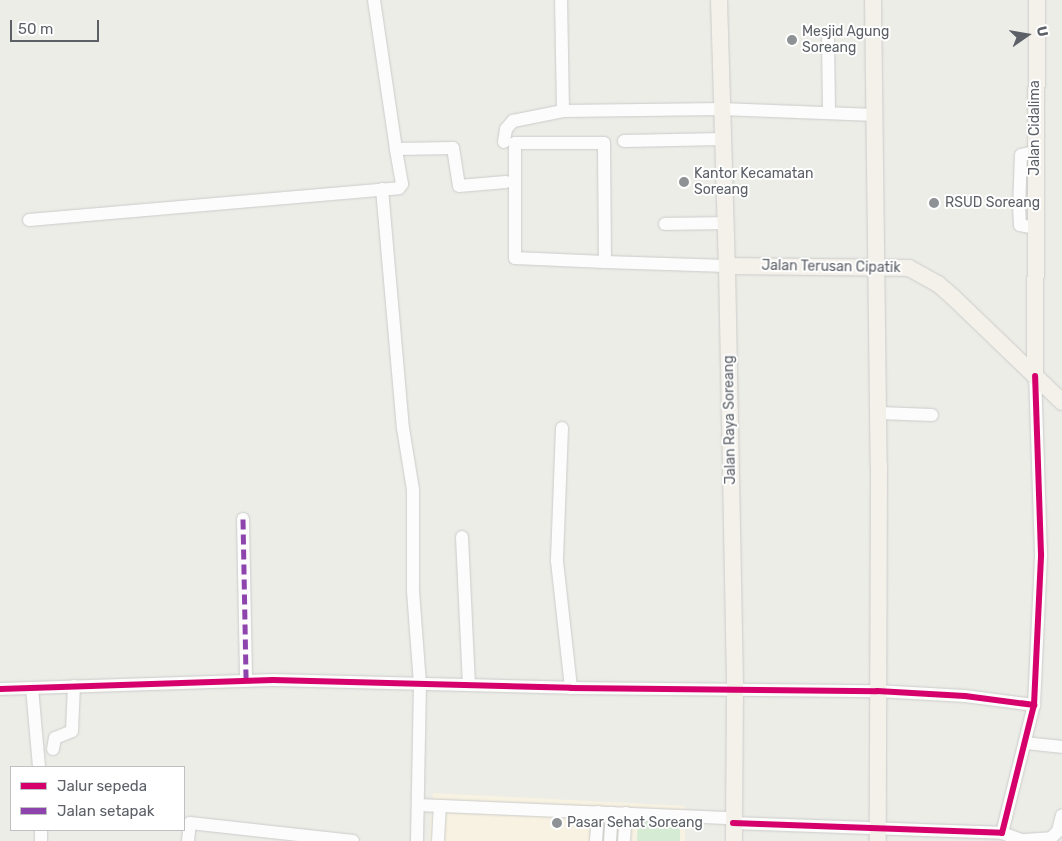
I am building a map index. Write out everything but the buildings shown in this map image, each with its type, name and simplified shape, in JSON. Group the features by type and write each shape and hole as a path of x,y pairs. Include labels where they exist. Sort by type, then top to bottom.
{"main road":[{"name":"Jalan Raya Soreang","path":"719,0 727,266 735,689 734,841"},
{"path":"872,0 878,266 878,834"},
{"name":"Jalan Cidalima","path":"1035,376 1037,0"},
{"name":"Jalan Terusan Cipatik","path":"727,266 878,266 909,268 938,284 1062,402"}],"street":[{"path":"29,220 401,186 374,0"},
{"path":"561,0 563,111"},
{"path":"828,39 829,113"},
{"path":"504,142 504,133 513,121 563,111 721,109 875,115"},
{"path":"624,141 723,139"},
{"path":"605,262 604,144 515,143 515,258 605,262 727,266"},
{"path":"396,149 453,148 458,186 506,182"},
{"path":"382,189 403,428 413,490 413,591 420,684 417,841"},
{"path":"665,224 726,223"},
{"path":"1002,833 1034,705 1041,554 1035,376"},
{"path":"879,413 932,415"},
{"path":"562,428 556,561 571,688"},
{"path":"243,519 246,681"},
{"path":"462,537 469,685"},
{"path":"0,689 246,681 571,688 878,691 964,696 1034,705"},
{"path":"53,748 55,738 72,731 74,686"},
{"path":"32,688 39,766"},
{"path":"1024,742 1062,747"},
{"path":"418,805 626,813 733,820 878,834 1002,833 1024,841 1051,838 1058,831 1062,815"},
{"path":"438,841 440,806"},
{"path":"596,841 598,812"},
{"path":"610,841 612,813"},
{"path":"624,841 626,813"},
{"path":"188,841 190,823 353,841"}],"shaded area":[{"name":"Pasar Sehat Soreang","path":"433,793 685,806 685,841 429,841"}],"green space":[{"path":"638,819 680,822 680,841 637,841"}],"marked path":[{"path":"243,519 246,681"}],"cycle path":[{"path":"733,823 1002,833 1034,705 1041,554 1035,376"},
{"path":"0,689 273,680 571,688 877,691 965,696 1034,705"}],"place":[{"name":"Mesjid Agung Soreang","path":"792,40"},
{"name":"Kantor Kecamatan Soreang","path":"684,182"},
{"name":"RSUD Soreang","path":"934,203"},
{"name":"Pasar Sehat Soreang","path":"557,823"}]}
